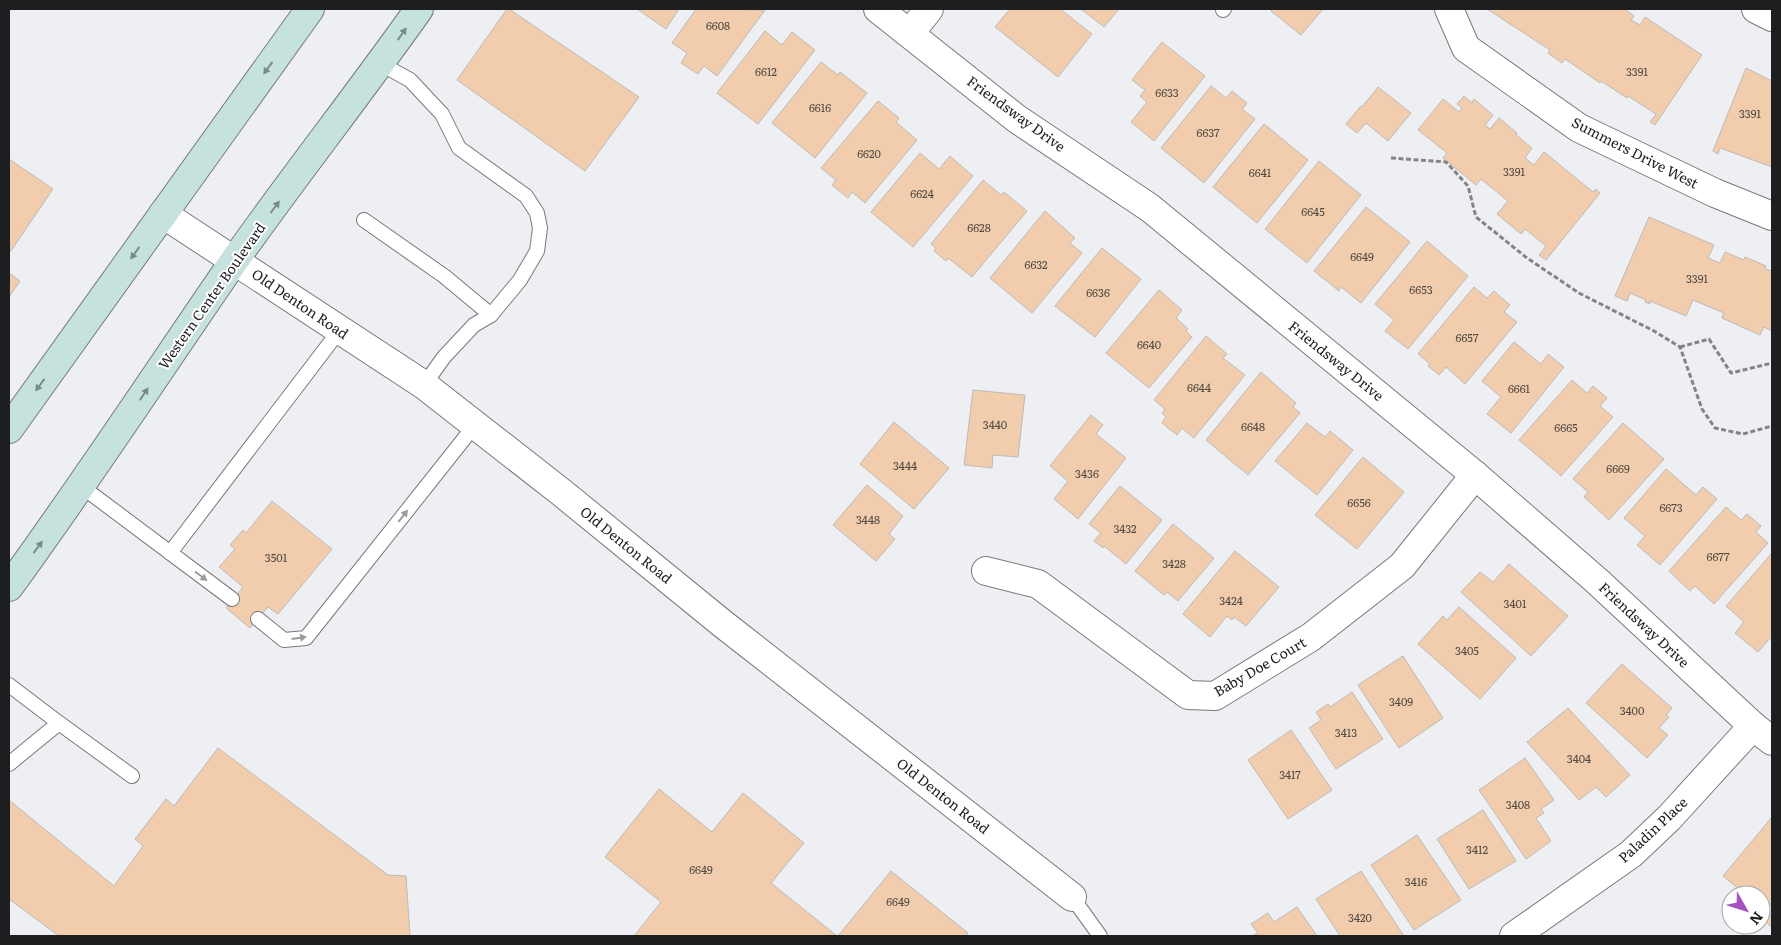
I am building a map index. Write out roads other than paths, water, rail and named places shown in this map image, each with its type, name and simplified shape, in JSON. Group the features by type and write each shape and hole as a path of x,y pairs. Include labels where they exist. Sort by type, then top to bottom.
{"main road":[{"path":"9,429 310,9"},
{"name":"Western Center Boulevard","path":"9,587 81,486 235,260 381,64 419,9"}],"street":[{"name":"Friendsway Drive","path":"878,9 1018,119 1150,208 1475,475 1597,581 1763,734"},
{"path":"910,33 929,9"},
{"name":"Summers Drive West","path":"1449,9 1466,48 1579,128 1715,193 1772,216"},
{"path":"1756,9 1772,17"},
{"name":"Old Denton Road","path":"164,214 339,331 424,385 723,624 1072,897"},
{"name":"Baby Doe Court","path":"986,571 1038,584 1188,694 1215,696 1311,637 1402,566 1475,475"},
{"name":"Paladin Place","path":"1514,936 1631,854 1763,734"}],"lane":[{"path":"381,64 410,80 442,114 459,148 526,196 537,213 540,228 537,251 520,280 491,315 474,325 444,357 424,385"},
{"path":"364,220 444,276 491,315"},
{"path":"170,553 339,331"},
{"path":"258,619 284,640 306,638 476,425"},
{"path":"81,486 232,599"},
{"path":"9,685 132,776"},
{"path":"9,764 59,723"},
{"path":"1072,897 1100,936"}]}
